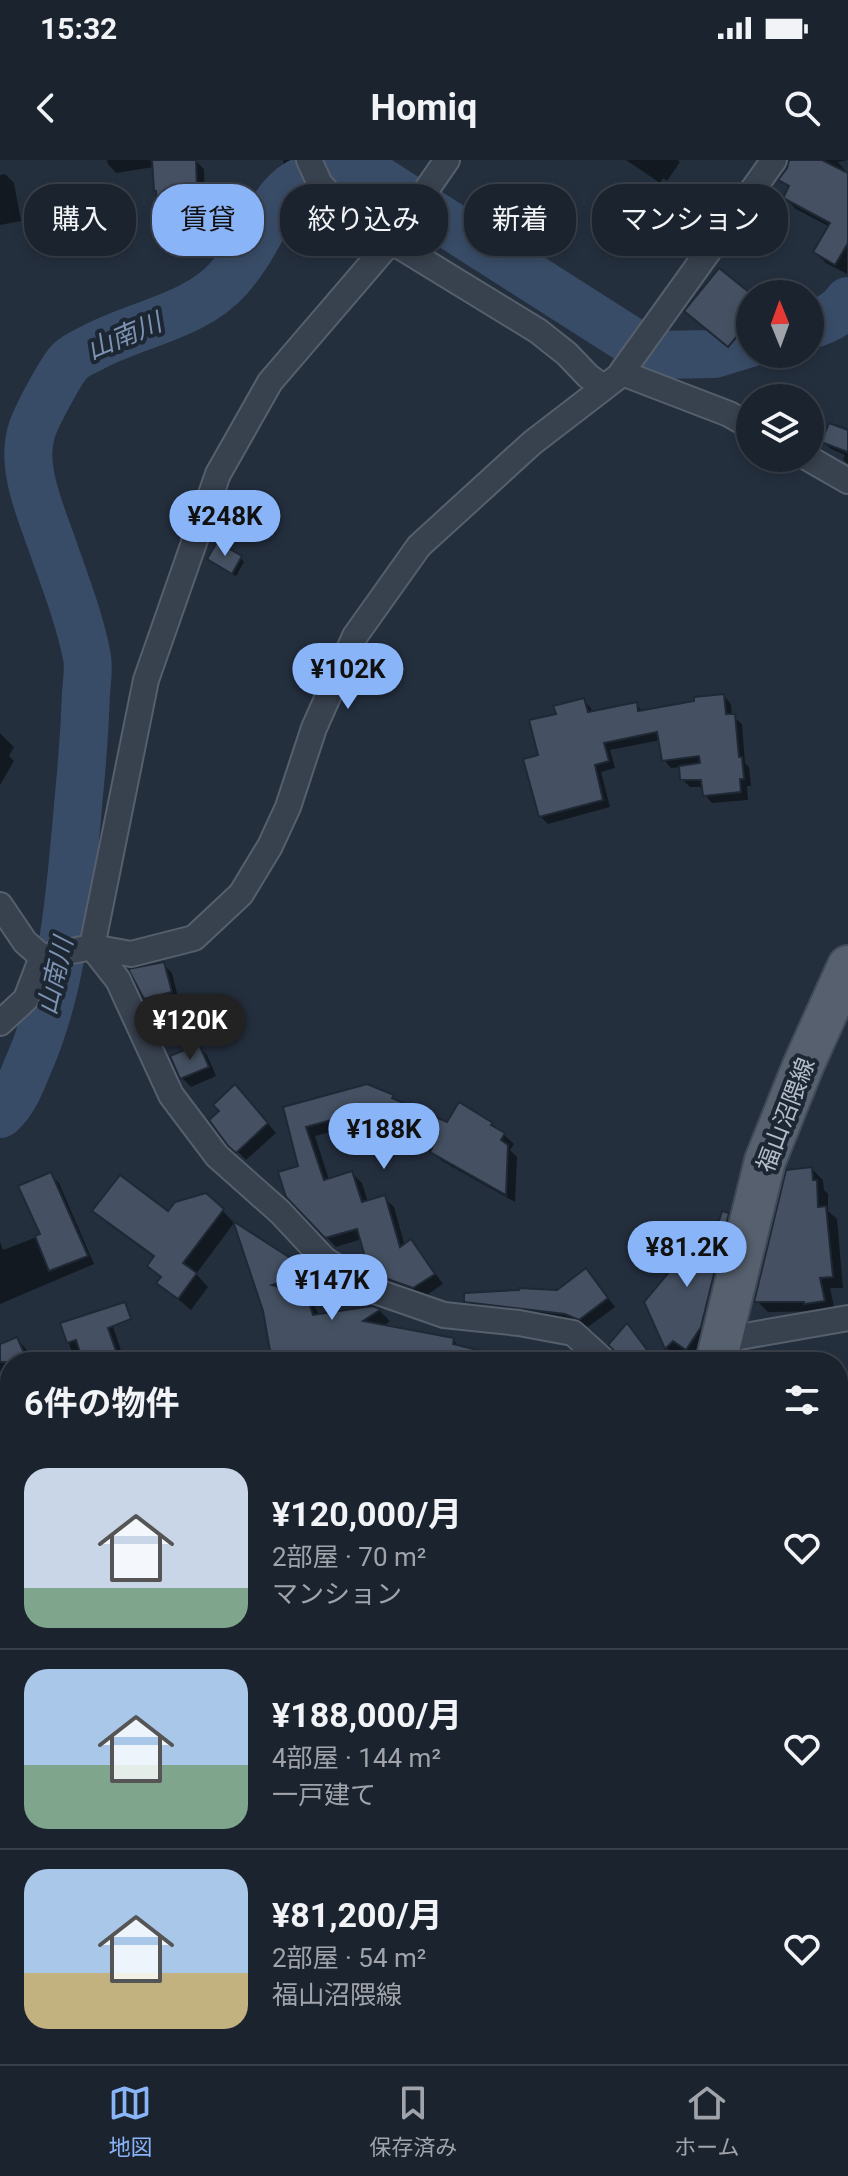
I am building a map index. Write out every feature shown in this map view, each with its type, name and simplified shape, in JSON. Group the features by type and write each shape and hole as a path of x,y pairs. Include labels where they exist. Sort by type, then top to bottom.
{"main road":[{"name":"福山沼隈線","path":"719,1351 765,1161 848,966"}],"street":[{"path":"309,160 320,184"},
{"path":"430,184 447,160"},
{"path":"42,957 92,947 131,954 194,938 241,894 288,807 314,728 355,636 419,546 532,443 619,376 774,160"},
{"path":"378,256 270,382 218,474 146,680 92,947 118,980 171,1095 217,1156 280,1212 325,1260 375,1291 444,1315 519,1323 573,1333 594,1352"},
{"path":"416,256 538,331 603,387"},
{"path":"624,369 630,376 736,418"},
{"path":"824,467 848,481"},
{"path":"0,905 25,942 42,957"},
{"path":"0,1023 26,999 42,957"},
{"path":"719,1351 848,1318"}],"building":[{"path":"152,160 196,160 197,184 154,184"},
{"path":"789,160 822,160 848,173 848,243 835,265 813,252 830,223 788,201 789,186 778,180"},
{"path":"719,268 736,282 736,338 728,347 684,311"},
{"path":"829,423 848,430 848,452 824,443"},
{"path":"217,542 242,556 232,574 207,559"},
{"path":"724,694 726,714 735,714 744,779 740,779 741,792 703,796 701,780 680,780 679,766 700,763 699,756 662,761 657,732 604,743 609,761 595,765 603,800 539,817 523,759 538,755 529,720 556,714 553,706 584,698 588,712 637,702 638,711 694,701 694,697"},
{"path":"164,962 172,992 144,999 128,969"},
{"path":"199,1044 209,1067 180,1079 170,1056"},
{"path":"235,1084 268,1123 236,1153 209,1120 219,1111 213,1105"},
{"path":"367,1084 447,1122 459,1102 505,1133 501,1140 508,1145 506,1195 430,1152 432,1148 371,1123 367,1133 335,1119 306,1127 324,1180 352,1171 362,1202 385,1195 400,1247 411,1239 435,1274 413,1288 382,1277 364,1266 367,1264 357,1229 325,1238 286,1197 278,1172 298,1166 283,1107"},
{"path":"812,1167 813,1180 817,1180 818,1207 826,1206 833,1277 820,1278 825,1301 804,1304 754,1302 786,1170"},
{"path":"51,1172 88,1256 49,1271 35,1236 40,1234 18,1186"},
{"path":"120,1175 168,1211 175,1202 206,1193 224,1209 183,1263 197,1273 178,1299 156,1283 161,1277 147,1266 154,1256 92,1211"},
{"path":"722,1211 729,1213 701,1327 686,1350 673,1341 665,1349 644,1302 695,1241 700,1224 716,1230"},
{"path":"233,1221 295,1261 300,1276 272,1285 307,1296 313,1315 372,1306 381,1309 363,1321 454,1338 453,1344 486,1352 270,1352 263,1311"},
{"path":"586,1268 608,1298 579,1320 565,1314 464,1302 464,1293 519,1288 557,1290"},
{"path":"125,1302 131,1319 108,1328 116,1352 80,1352 76,1340 67,1343 60,1323"},
{"path":"627,1323 649,1352 616,1352 608,1345"},
{"path":"17,1337 24,1352 0,1352 0,1344"}],"waterway":[{"name":"山南川","path":"0,1114 22,1081 51,999 65,928 74,856 88,661 73,604 34,492 28,460 34,424 70,361 107,340 182,311 215,291 246,255 281,198 295,185 313,177 339,174 374,177 653,355 714,354 736,347"},
{"name":"山南川","path":"824,320 848,301"}]}
